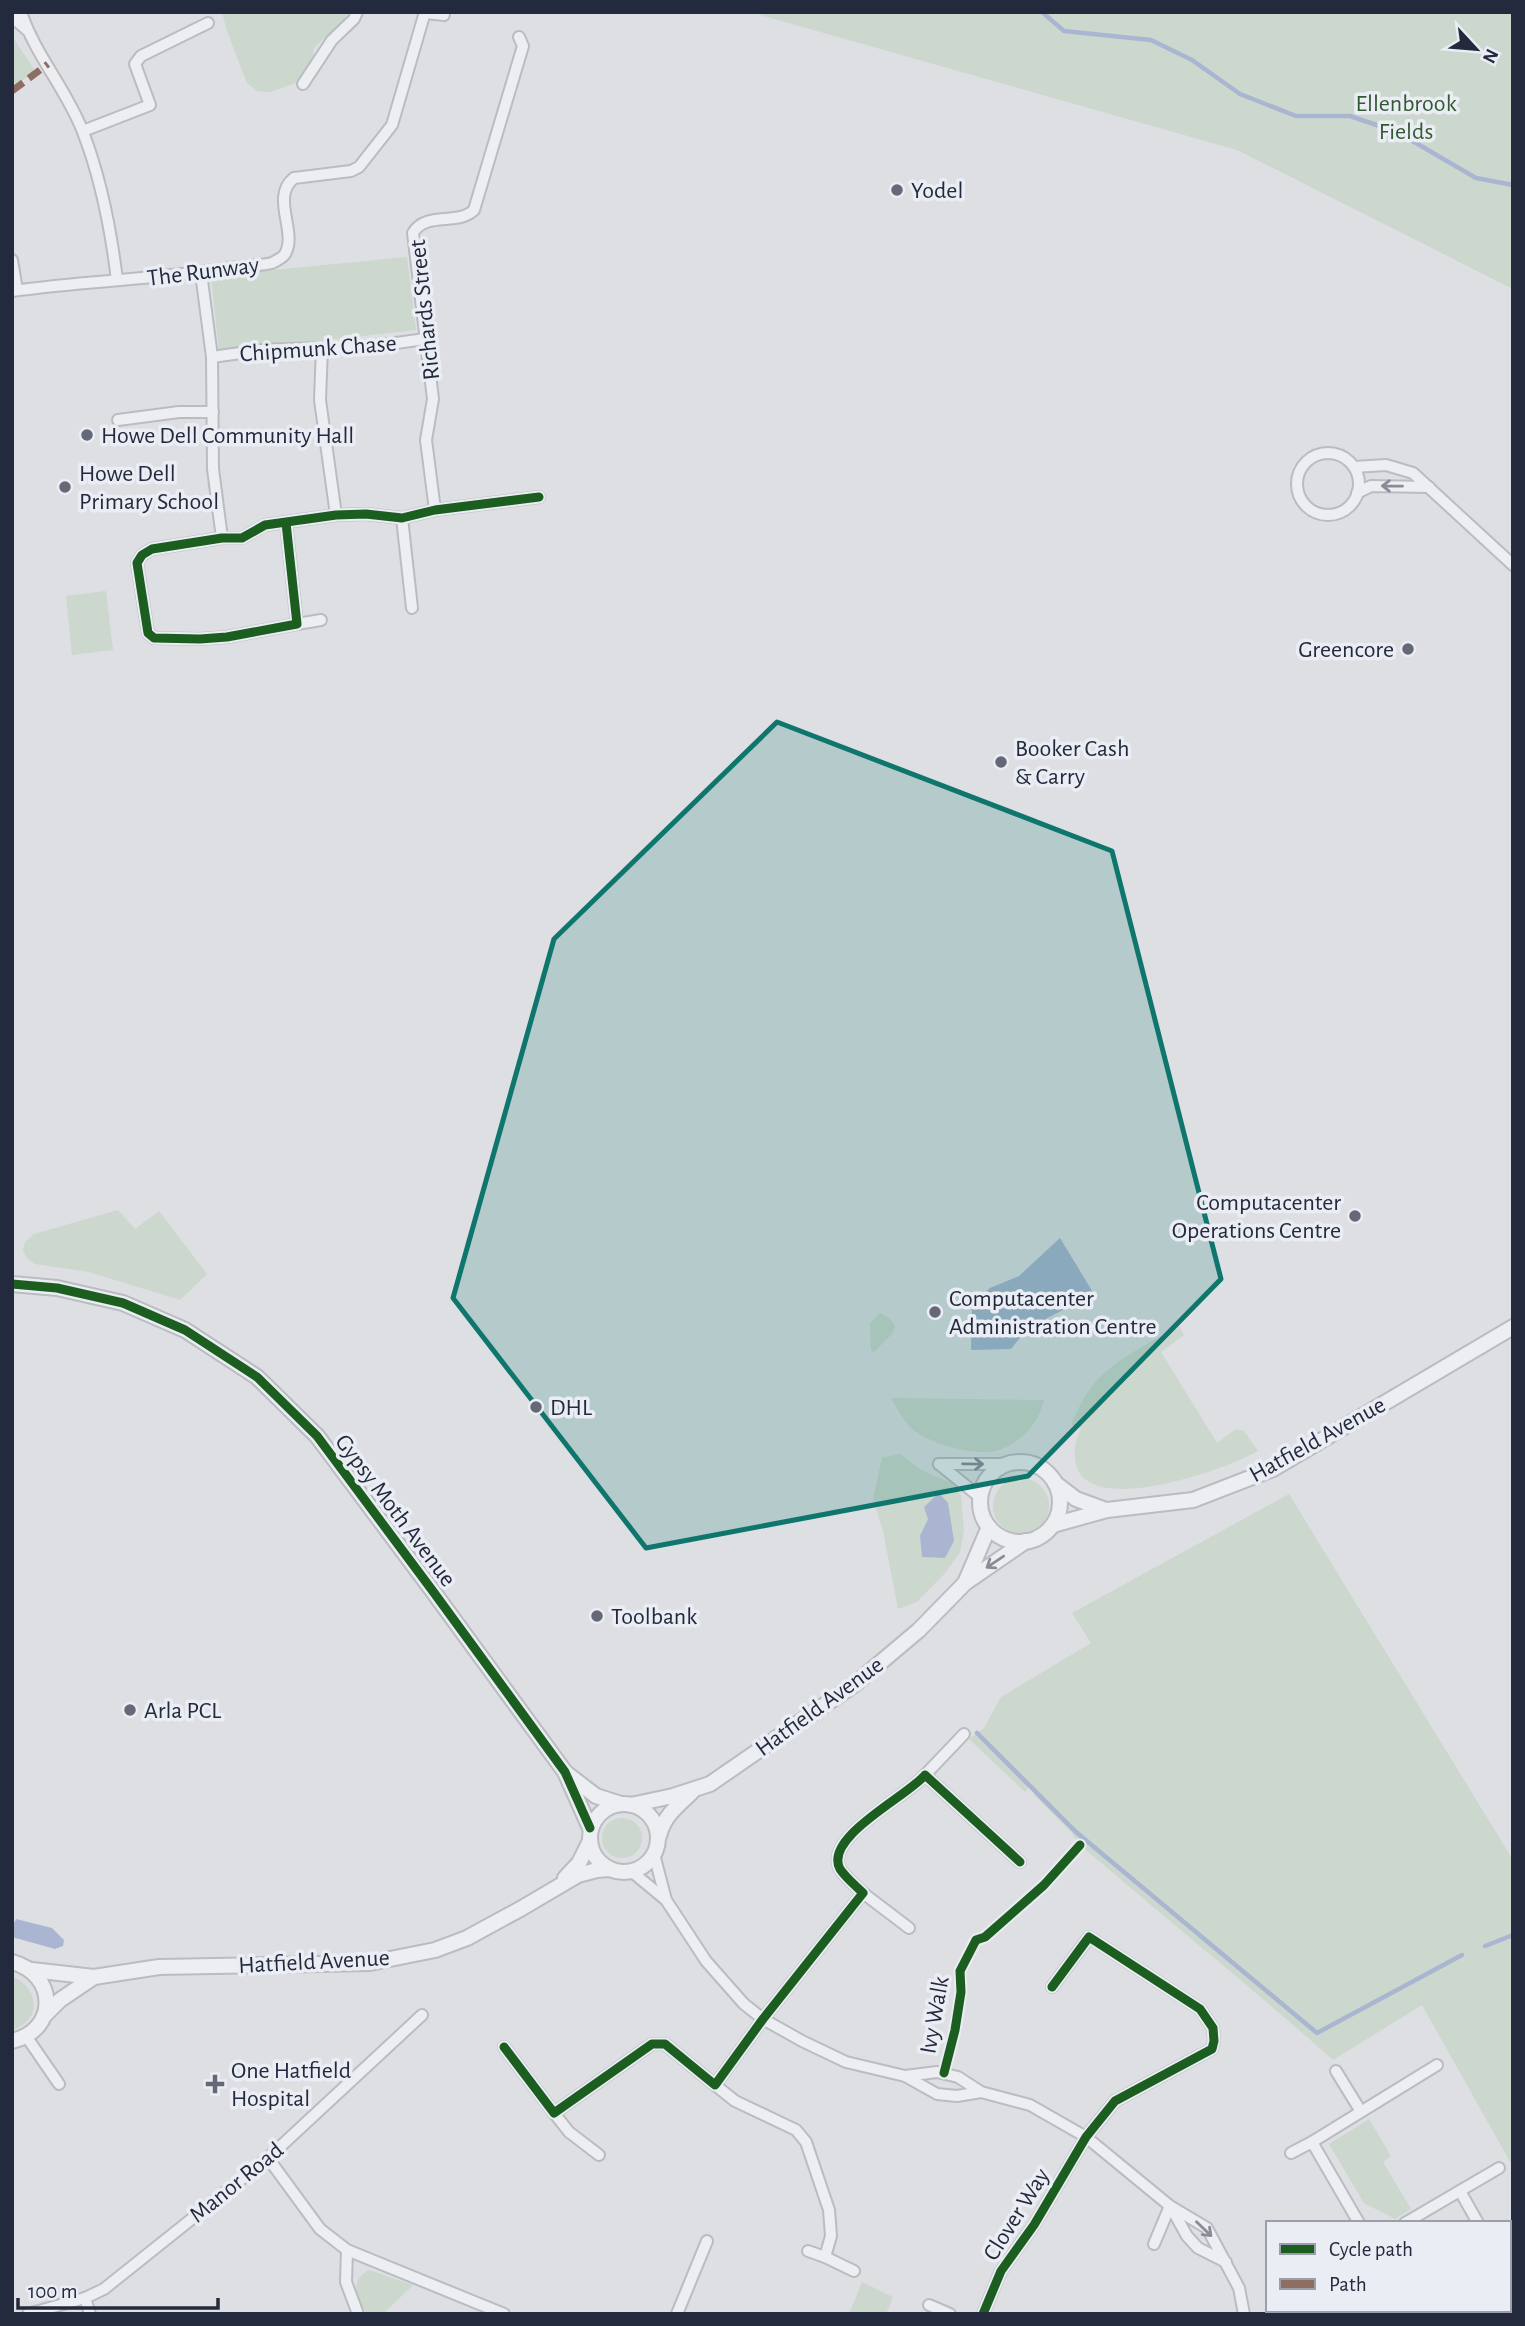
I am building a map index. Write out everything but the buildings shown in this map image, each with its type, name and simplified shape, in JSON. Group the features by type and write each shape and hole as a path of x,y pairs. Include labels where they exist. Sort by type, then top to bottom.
{"street":[{"path":"21,12 27,30 83,131 111,231 117,280"},
{"path":"303,84 332,40 354,19 357,12"},
{"name":"The Runway","path":"15,290 201,273 274,262 285,254 288,244 285,188 294,178 351,171 359,167 392,125 425,13 444,15"},
{"path":"12,17 27,30"},
{"path":"83,131 150,106 135,64 141,56 208,23"},
{"name":"Richards Street","path":"435,510 426,440 433,399 413,233 420,225 461,218 474,210 523,46 519,37"},
{"path":"12,260 15,290"},
{"path":"201,273 212,357 213,469 222,538"},
{"name":"Chipmunk Chase","path":"212,357 262,350 374,346 425,339"},
{"path":"322,348 320,400 336,515"},
{"path":"118,420 179,412 213,412"},
{"path":"1319,454 1338,454 1350,461 1354,467 1359,479 1357,493 1345,510 1325,515 1305,505 1297,487 1298,476 1302,466 1310,458 1319,454"},
{"path":"1354,467 1386,465 1413,473 1513,565"},
{"path":"1357,493 1371,486 1429,487"},
{"path":"321,621 227,637 154,638 148,633 137,563 142,555 152,549 222,538 242,538 265,525 336,515 366,514 402,519 435,510 539,497"},
{"path":"402,519 412,608"},
{"path":"286,523 297,624"},
{"name":"Gypsy Moth Avenue","path":"12,1284 69,1290 123,1303 185,1330 257,1377 317,1436 565,1773 590,1834"},
{"name":"Hatfield Avenue","path":"1053,1525 1107,1510 1193,1500 1273,1469 1513,1326"},
{"path":"981,1498 939,1464 1007,1464 1031,1464 1040,1467 1055,1483 1060,1496 1060,1507 1053,1525 1044,1534 1026,1542 1011,1541 998,1536 989,1527 981,1507 981,1498 990,1476 1007,1464"},
{"name":"Hatfield Avenue","path":"1055,1483 1076,1499 1107,1510"},
{"name":"Hatfield Avenue","path":"965,1583 989,1527"},
{"name":"Hatfield Avenue","path":"627,1804 710,1784 855,1684 919,1630 965,1583 1026,1542"},
{"path":"909,1928 863,1893 839,1867 837,1855 843,1843 925,1775 964,1734"},
{"name":"Gypsy Moth Avenue","path":"565,1773 596,1796 627,1804"},
{"path":"925,1775 1020,1862"},
{"name":"Hatfield Avenue","path":"656,1848 663,1823 671,1811 696,1789"},
{"path":"656,1848 648,1862 631,1871 610,1869 598,1860 590,1834 602,1812 610,1807 627,1804 641,1808 651,1817 657,1828 656,1848 666,1900"},
{"name":"Hatfield Avenue","path":"560,1884 574,1870 590,1834"},
{"name":"Hatfield Avenue","path":"12,1962 32,1970 94,1977 159,1967 370,1963 435,1950 467,1938 560,1884 587,1872 610,1869"},
{"path":"631,1871 666,1900 706,1961 744,2004 763,2019 846,2062 905,2076 937,2094 957,2096 981,2092"},
{"path":"715,2085 763,2019 863,1893"},
{"name":"Clover Way","path":"983,2314 1002,2271 1034,2225 1086,2137 1115,2101 1212,2049 1214,2041 1213,2028 1200,2009 1089,1937 1052,1987"},
{"path":"32,1970 45,1990 45,2015"},
{"name":"Hatfield Avenue","path":"19,2038 40,2023 60,2000 94,1977"},
{"name":"Manor Road","path":"28,2314 85,2298 104,2289 268,2158 422,2015"},
{"path":"19,2038 59,2084"},
{"path":"554,2113 652,2044 665,2044 736,2101 796,2130 806,2142 829,2210 831,2236 825,2257"},
{"path":"504,2048 569,2132 599,2155"},
{"path":"1290,2153 1437,2065"},
{"path":"1336,2071 1360,2110"},
{"path":"905,2076 944,2073 958,2077 981,2092 1030,2105 1086,2137 1170,2206 1207,2228 1239,2288 1244,2314"},
{"path":"1312,2142 1358,2221"},
{"path":"268,2158 320,2229 347,2250 504,2314"},
{"path":"1408,2221 1499,2168"},
{"path":"1460,2191 1477,2221"},
{"path":"1154,2244 1170,2206"},
{"path":"1170,2206 1198,2248 1226,2262"},
{"path":"677,2314 707,2241"},
{"path":"347,2250 346,2282 358,2314"},
{"path":"808,2251 855,2272"},
{"path":"85,2298 90,2314"},
{"path":"929,2305 950,2314"}],"highlighted area":[{"path":"777,722 1112,851 1221,1279 1028,1476 646,1548 453,1298 554,939"}],"green space":[{"path":"222,12 348,12 341,23 313,50 314,55 296,83 270,92 257,91 247,83"},
{"name":"Ellenbrook Fields","path":"750,12 1513,12 1513,289 1237,150"},
{"path":"12,36 35,71 12,88"},
{"path":"407,257 416,330 219,352 211,276"},
{"path":"106,591 113,650 72,655 66,596"},
{"path":"118,1210 135,1229 159,1211 207,1274 180,1300 89,1272 35,1264 27,1258 23,1250 25,1242 34,1234"},
{"path":"880,1313 895,1326 892,1334 874,1352 871,1350 870,1323"},
{"path":"1179,1326 1184,1335 1161,1352 1217,1443 1236,1429 1244,1431 1258,1451 1218,1468 1161,1485 1132,1489 1106,1488 1087,1480 1075,1460 1076,1442 1081,1429 1071,1424 1091,1387 1118,1362"},
{"path":"891,1398 1044,1400 1038,1416 1022,1437 999,1450 979,1452 945,1445 924,1437 905,1421"},
{"path":"900,1454 921,1470 951,1483 961,1495 964,1531 960,1552 946,1572 917,1602 898,1609 883,1531 873,1499 882,1458"},
{"path":"1021,1478 1041,1486 1049,1506 1041,1526 1021,1534 1001,1526 993,1506 1001,1486"},
{"path":"1289,1494 1513,1860 1513,2167 1422,2005 1333,2060 1080,1845 1029,1787 1025,1792 969,1739 984,1728 1001,1697 1091,1643 1072,1613"},
{"path":"622,1818 636,1824 642,1838 636,1852 622,1858 608,1852 602,1838 608,1824"},
{"path":"12,1976 28,1988 34,2004 29,2019 12,2030"},
{"path":"1369,2119 1391,2156 1383,2162 1411,2209 1395,2219 1364,2203 1329,2144"},
{"path":"369,2270 413,2285 383,2314 367,2314 358,2296 357,2285 363,2274"},
{"path":"862,2282 893,2297 886,2314 849,2314"}],"water":[{"path":"1060,1238 1094,1294 1028,1328 1011,1349 971,1350 972,1304 990,1288 1019,1276"},
{"path":"939,1493 948,1503 954,1541 945,1558 922,1557 920,1536 928,1519 924,1507"},
{"path":"16,1919 52,1928 64,1940 63,1946 55,1949 12,1937 12,1927"}],"waterway":[{"path":"1042,12 1064,31 1151,40 1192,60 1240,94 1296,116 1350,116 1397,132 1476,178 1513,185"},
{"path":"977,1733 1076,1832 1317,2033 1462,1955"},
{"path":"1485,1946 1513,1935"}],"marked path":[{"path":"12,91 48,64"}],"cycle path":[{"path":"286,523 297,624 227,637 200,639 154,638 148,633 137,563 142,555 152,549 222,538 242,538 265,525 336,515 366,514 402,518 435,510 539,497"},
{"path":"12,1284 57,1288 123,1303 185,1330 257,1377 317,1436 432,1590 565,1772 590,1828"},
{"path":"504,2047 554,2113 652,2044 665,2044 715,2085 763,2019 863,1893 840,1869 838,1857 844,1844 870,1818 925,1775 1020,1862"},
{"name":"Ivy Walk","path":"944,2073 961,1992 960,1971 976,1940 985,1937 1044,1885 1080,1845"},
{"path":"983,2314 1001,2271 1034,2225 1086,2137 1115,2101 1212,2049 1214,2041 1213,2028 1200,2009 1089,1937 1052,1987"}],"place":[{"name":"Yodel","path":"897,190"},
{"name":"Howe Dell Community Hall","path":"87,435"},
{"name":"Howe Dell Primary School","path":"65,487"},
{"name":"Greencore","path":"1408,649"},
{"name":"Booker Cash & Carry","path":"1001,762"},
{"name":"Computacenter Operations Centre","path":"1355,1216"},
{"name":"Computacenter Administration Centre","path":"935,1312"},
{"name":"DHL","path":"536,1407"},
{"name":"Toolbank","path":"597,1616"},
{"name":"Arla PCL","path":"130,1710"},
{"name":"One Hatfield Hospital","path":"215,2084"}]}
